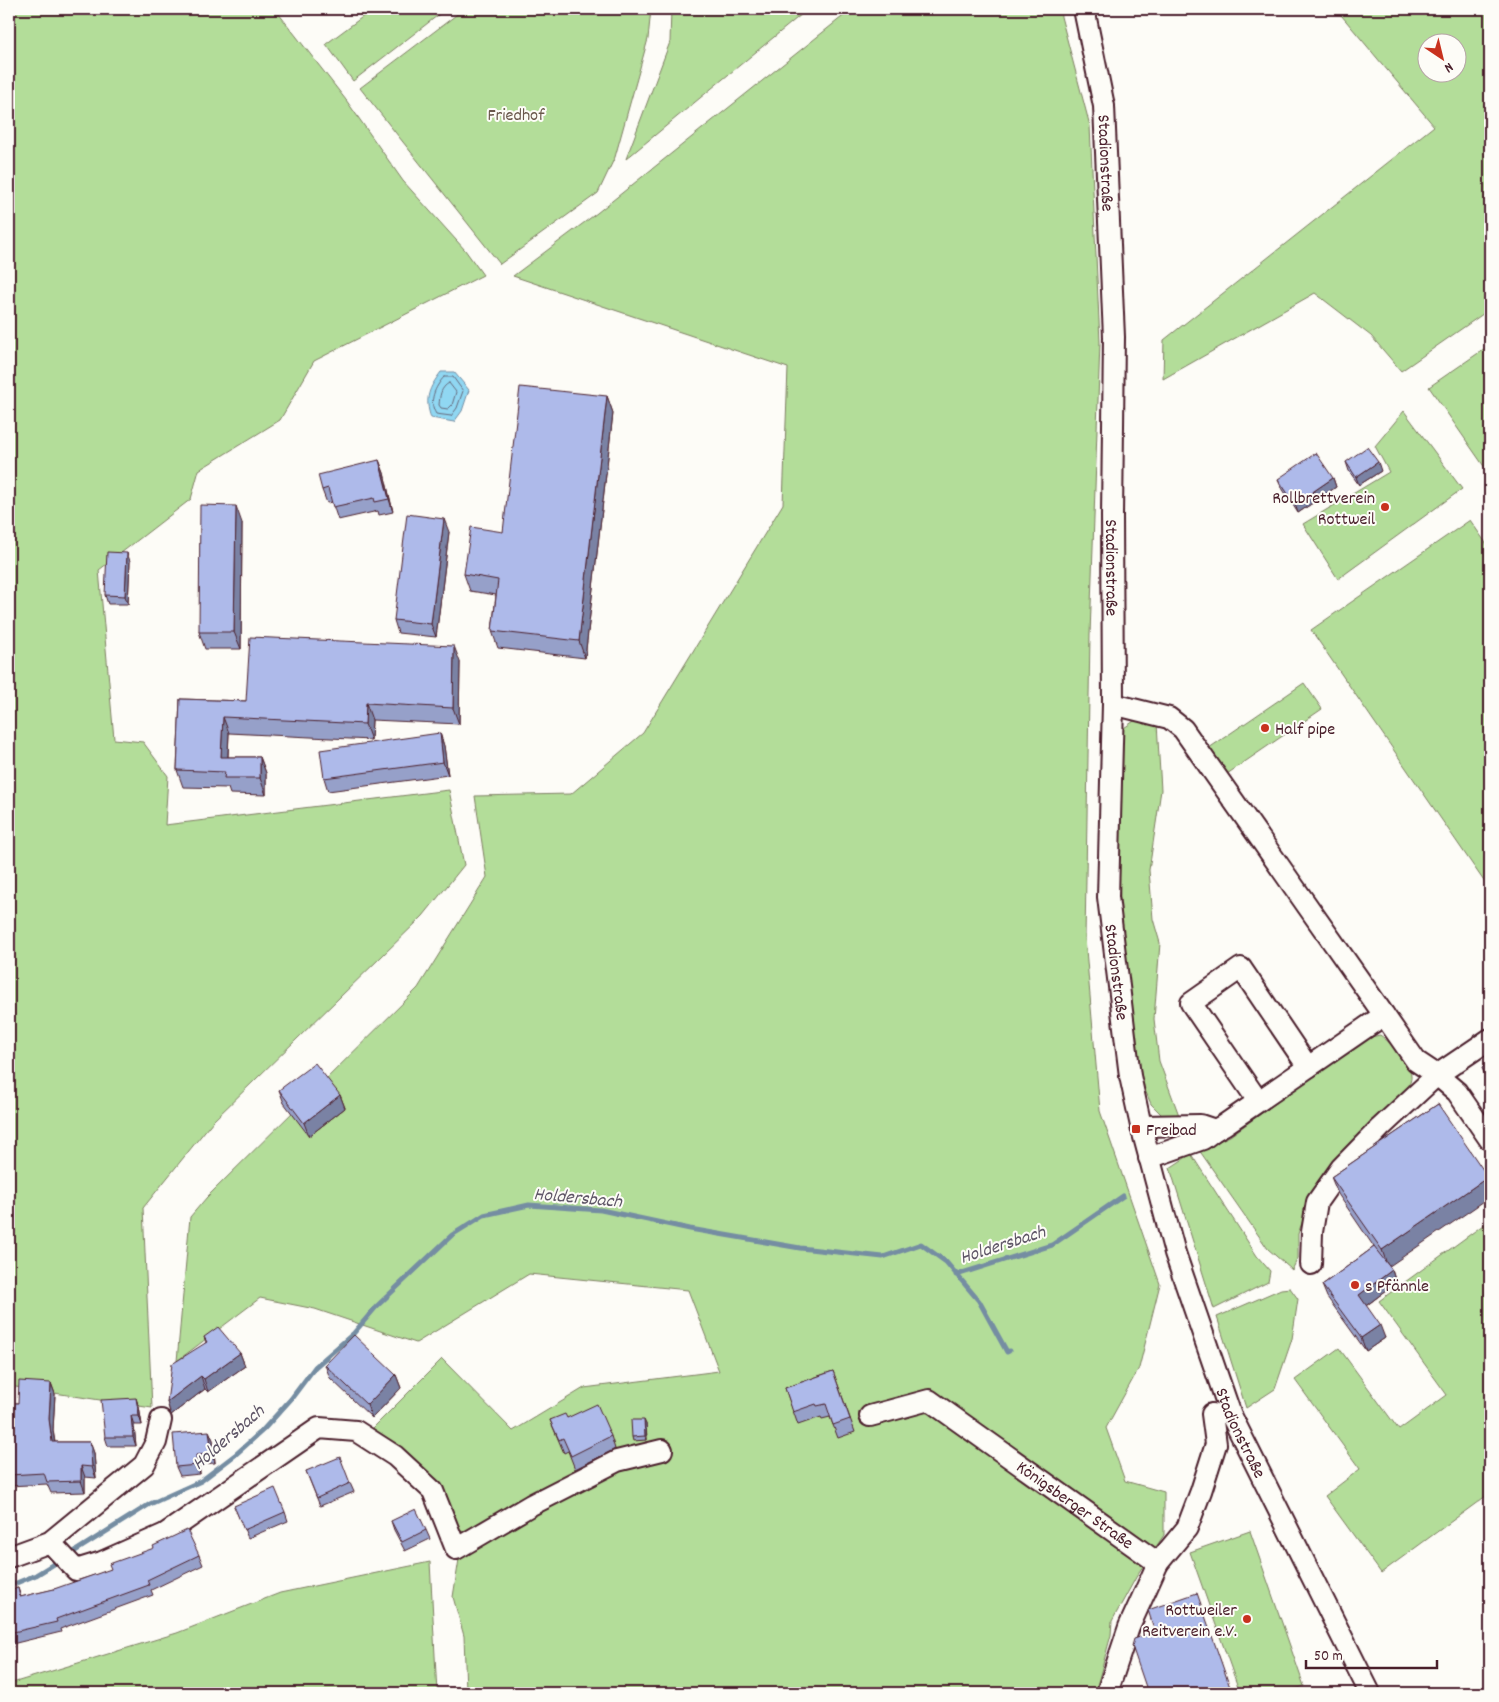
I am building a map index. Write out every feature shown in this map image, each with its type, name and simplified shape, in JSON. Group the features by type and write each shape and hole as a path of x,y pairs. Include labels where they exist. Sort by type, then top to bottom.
{"street":[{"name":"Stadionstraße","path":"1084,9 1104,106 1114,327 1113,704 1108,897 1130,1076 1149,1158 1175,1253 1232,1415 1370,1693"},
{"path":"1113,704 1168,718 1183,729 1416,1061 1457,1092 1490,1140"},
{"path":"1258,1101 1190,1003 1240,968 1308,1066"},
{"path":"1149,1158 1203,1139 1384,1015"},
{"path":"1311,1264 1312,1232 1317,1202 1341,1168 1437,1075 1490,1039"},
{"path":"1141,1126 1200,1125 1215,1130"},
{"name":"Königsberger Straße","path":"870,1416 929,1400 1158,1563"},
{"path":"1107,1693 1128,1628 1158,1563 1187,1528 1201,1492 1216,1444 1212,1414"},
{"path":"9,1558 60,1552 144,1465 156,1442 161,1420"},
{"path":"60,1552 76,1570 102,1562 165,1534 319,1428 356,1431 395,1456 433,1490 456,1549 531,1505 618,1461 662,1450"}],"green space":[{"path":"9,9 275,9 346,100 403,181 465,250 483,275 314,361 280,420 199,470 191,499 99,570 114,739 143,742 168,776 165,825 449,790 464,865 423,916 213,1121 143,1208 152,1408 9,1386"},
{"path":"373,9 446,9 353,81 326,44"},
{"name":"Friedhof","path":"464,9 651,9 648,39 615,157 598,193 500,264 360,88"},
{"path":"671,9 808,9 626,159 670,42"},
{"path":"852,9 1059,9 1090,126 1100,342 1090,635 1085,938 1100,1111 1160,1284 1139,1368 1106,1428 1125,1481 1164,1492 1164,1535 1139,1572 1112,1621 1111,1635 1095,1693 473,1693 466,1691 464,1636 453,1597 460,1553 436,1486 369,1432 442,1359 513,1431 584,1388 719,1371 688,1290 529,1274 416,1343 315,1309 260,1298 177,1361 190,1217 207,1197 418,988 487,877 475,796 571,794 643,733 783,504 788,368 513,276 597,213"},
{"path":"1336,9 1490,9 1490,309 1401,371 1371,336 1315,293 1163,379 1164,340 1434,126"},
{"path":"1490,345 1490,475 1429,387"},
{"name":"Rollbrettverein Rottweil","path":"1404,411 1462,489 1338,579 1303,524 1389,472 1375,446"},
{"path":"1470,520 1490,549 1490,890 1311,630"},
{"name":"Half pipe","path":"1304,683 1322,709 1227,774 1209,748"},
{"path":"1142,720 1157,723 1161,790 1149,870 1153,919 1160,943 1154,1019 1159,1061 1180,1118 1162,1115 1151,1104 1145,1090 1136,1053 1124,950 1118,846 1121,730 1134,721"},
{"path":"1380,1035 1404,1058 1410,1070 1411,1080 1405,1094 1311,1198 1298,1234 1298,1258 1292,1270 1268,1249 1199,1150 1230,1136 1367,1038"},
{"path":"1191,1154 1257,1256 1270,1271 1268,1282 1214,1309 1170,1168"},
{"path":"1490,1220 1490,1493 1381,1573 1325,1496 1360,1469 1295,1380 1339,1348 1399,1430 1447,1395 1379,1301"},
{"path":"1290,1288 1298,1299 1292,1339 1275,1389 1246,1408 1217,1317 1281,1289"},
{"name":"Rottweiler Reitverein e.V.","path":"1250,1531 1304,1686 1284,1693 1240,1693 1190,1552"},
{"path":"430,1562 437,1693 9,1693 9,1684 177,1633 280,1593"}],"water":[{"path":"441,372 454,372 469,390 462,411 454,422 431,418 429,411 429,393"}],"building":[{"path":"520,387 607,396 579,641 492,631 498,580 464,574 471,527 503,532"},
{"path":"1367,447 1378,462 1356,477 1346,462"},
{"path":"1316,453 1333,478 1295,504 1278,479"},
{"path":"379,460 389,499 375,502 374,498 333,507 328,488 322,490 318,475"},
{"path":"200,505 236,506 234,632 199,632"},
{"path":"407,514 444,519 431,624 394,620"},
{"path":"107,552 127,553 125,596 105,595"},
{"path":"250,637 454,646 453,708 366,703 365,724 223,717 221,757 260,757 260,778 224,778 225,772 177,770 180,699 246,701"},
{"path":"440,733 443,762 324,778 320,750"},
{"path":"1490,1062 1490,1079 1482,1068"},
{"path":"315,1063 340,1095 304,1123 279,1090"},
{"path":"1438,1104 1488,1177 1382,1250 1331,1177"},
{"path":"1374,1247 1392,1270 1359,1295 1380,1325 1361,1338 1322,1285"},
{"path":"218,1327 240,1353 204,1379 201,1376 167,1402 172,1364 207,1342 204,1337"},
{"path":"354,1335 396,1375 367,1405 325,1365"},
{"path":"833,1371 850,1419 833,1425 826,1404 817,1406 816,1404 793,1412 785,1388"},
{"path":"19,1381 51,1383 49,1419 52,1442 90,1442 92,1467 81,1466 81,1481 47,1482 44,1473 9,1475 9,1403 18,1403"},
{"path":"136,1398 139,1416 131,1416 133,1437 105,1437 101,1400"},
{"path":"597,1404 611,1436 571,1456 563,1438 559,1440 550,1420 565,1414 567,1418"},
{"path":"631,1420 644,1420 645,1436 632,1437"},
{"path":"209,1431 212,1454 196,1455 197,1465 176,1467 173,1434"},
{"path":"340,1457 350,1483 317,1498 306,1471"},
{"path":"275,1488 285,1512 244,1530 234,1506"},
{"path":"416,1509 426,1530 402,1542 391,1521"},
{"path":"187,1530 199,1555 147,1580 149,1585 56,1619 57,1622 9,1633 9,1590 18,1588 20,1597 54,1589 111,1569 109,1564 154,1548 153,1546"},
{"name":"Rottweiler Reitverein e.V.","path":"1197,1593 1232,1693 1148,1693 1132,1646 1134,1639 1155,1632 1148,1610"}],"waterway":[{"name":"Holdersbach","path":"956,1275 1052,1245 1123,1196"},
{"name":"Holdersbach","path":"69,1555 150,1504 201,1481 235,1455 263,1430 291,1399 315,1367 353,1334 376,1307 452,1235 484,1215 529,1205 601,1210 690,1229 800,1248 883,1257 921,1244 946,1262 979,1301 1007,1352 1009,1351"},
{"name":"Holdersbach","path":"9,1586 36,1575 62,1559"}],"place":[{"name":"Rollbrettverein Rottweil","path":"1385,507"},
{"name":"Half pipe","path":"1265,728"},
{"name":"Freibad","path":"1136,1129"},
{"name":"s Pfännle","path":"1355,1285"},
{"name":"Rottweiler Reitverein e.V.","path":"1247,1619"}]}
